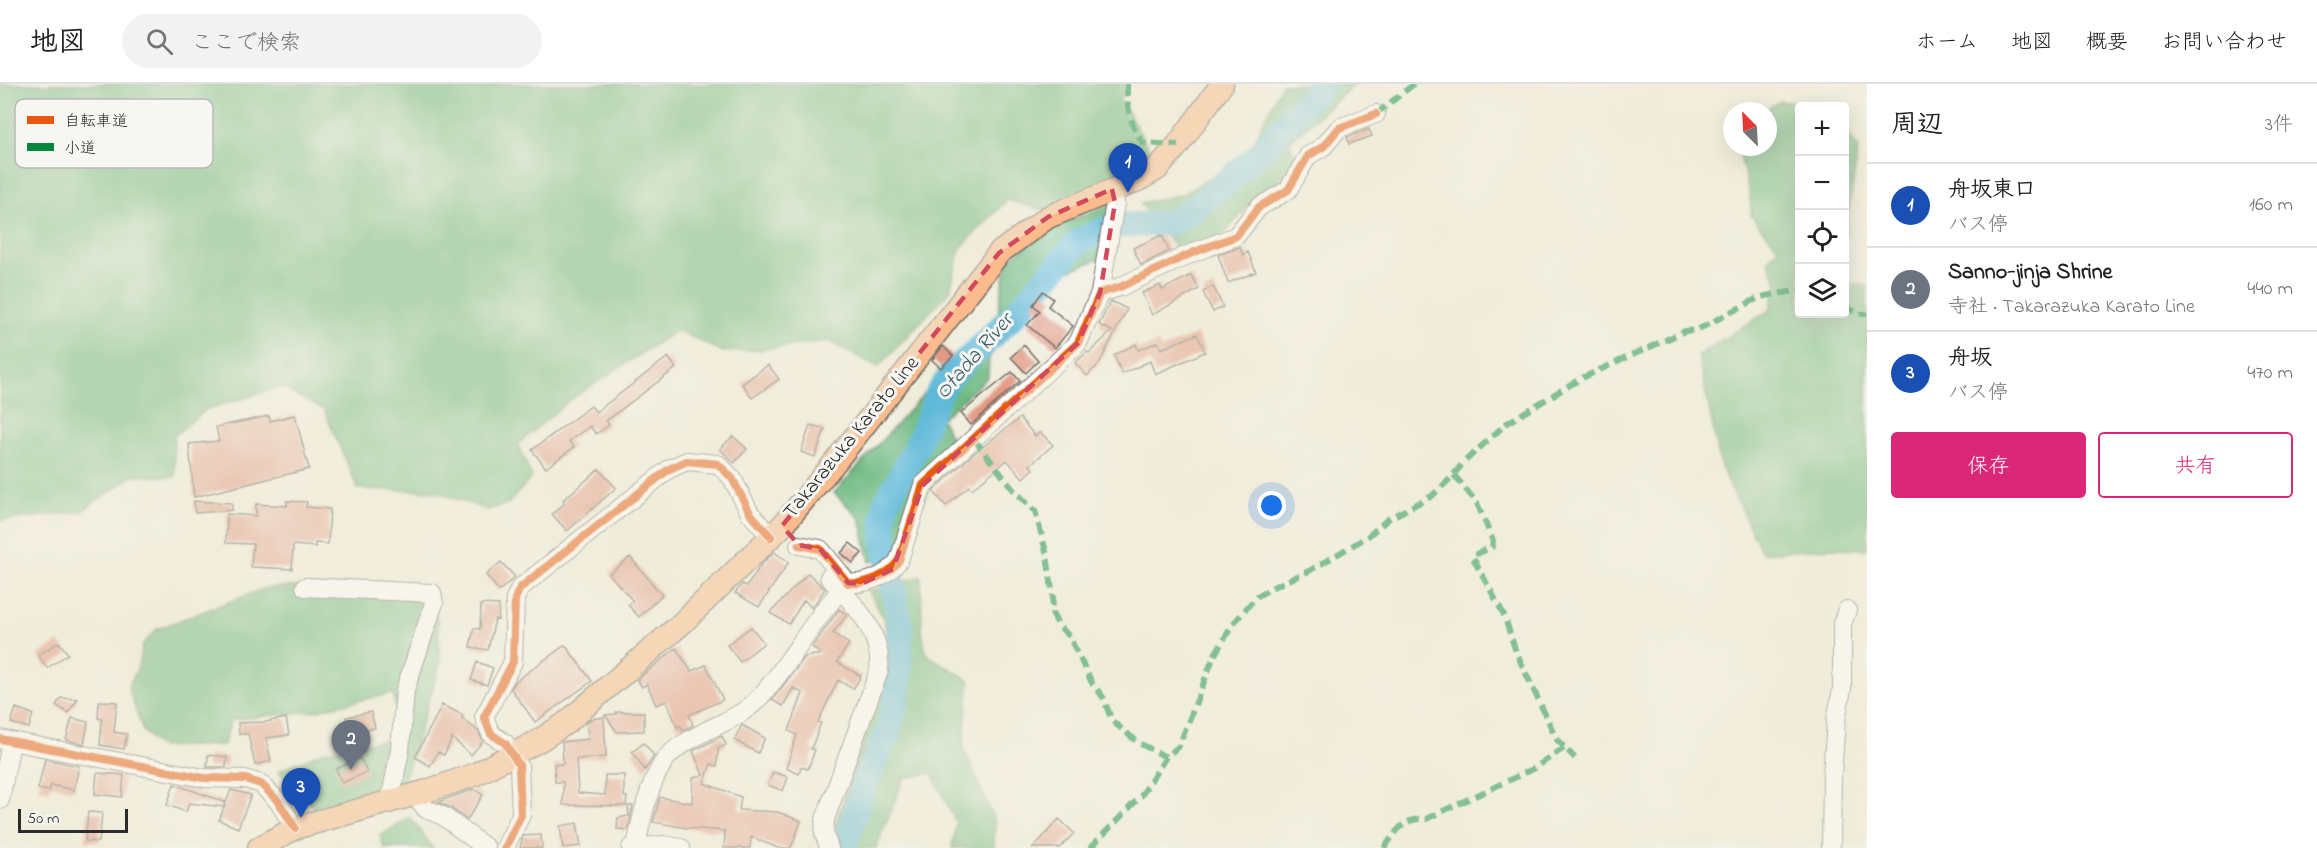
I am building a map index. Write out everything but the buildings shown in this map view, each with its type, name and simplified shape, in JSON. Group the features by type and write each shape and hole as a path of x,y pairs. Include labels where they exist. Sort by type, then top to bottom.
{"main road":[{"name":"Takarazuka Karato Line","path":"259,848 295,828 476,774 567,723 673,632 776,531 836,461 999,253 1048,217 1157,169 1178,145 1222,84"}],"street":[{"path":"1100,293 1236,236 1259,207 1288,190 1308,156 1324,146 1339,128 1376,114"},
{"path":"799,545 820,549 849,583 861,584 893,569 899,560 923,485 1078,343 1100,293 1115,203 1113,189"},
{"path":"505,743 491,734 484,717 513,662 515,599 520,588 669,469 687,461 718,464 732,478 750,513 799,545 841,590 871,628 879,651 879,671 825,819 824,833 829,848"},
{"path":"305,587 432,593 434,603 405,690 400,750 390,801"},
{"path":"681,848 663,845 634,847 653,782 666,759 695,737 747,710 758,700 783,670 805,635 841,590"},
{"path":"1831,848 1833,753 1842,689 1842,624 1847,610"},
{"path":"0,800 6,740 92,758 152,766 204,778 244,779 261,784 278,801 295,828"},
{"path":"506,848 521,815 519,765"},
{"path":"414,794 426,809 443,816 486,848"}],"highlighted area":[{"path":"1112,189 1115,203 1100,293 1078,343 923,485 893,569 861,584 848,583 820,549 799,545 782,526 999,253 1048,217"}],"green space":[{"path":"0,84 1129,84 1120,98 1154,157 1105,190 1046,211 1007,200 960,249 950,291 878,367 828,341 723,352 677,330 570,400 518,444 532,477 509,503 488,510 434,491 358,489 324,410 281,387 207,409 174,436 175,477 133,476 80,512 0,521"},
{"path":"1282,84 1355,84 1289,142 1297,160 1274,186 1251,202 1223,235 1177,250 1140,203 1183,194 1247,156"},
{"path":"1777,103 1795,103 1795,318 1849,318 1849,284 1867,286 1867,549 1832,548 1762,553 1721,467 1698,355 1770,310 1777,283 1768,260 1778,247 1751,216 1750,196 1740,156 1777,156"},
{"path":"1849,136 1858,148 1849,210"},
{"path":"1114,203 1099,259 1050,278 1018,316 989,358 988,377 941,419 955,444 896,550 870,562 860,518 834,493 998,313 1007,262 1043,231"},
{"path":"921,576 922,630 926,654 970,681 963,747 995,822 994,848 952,848 956,823 932,773 904,778 876,848 846,848 839,844 835,825 890,659 885,621 869,591"},
{"path":"309,586 425,591 438,620 440,664 404,781 382,785 319,812 278,771 322,752 386,740 398,722 393,693 313,711 231,720 224,745 159,747 143,731 128,687 138,667 143,644 157,629 266,588"},
{"path":"410,817 433,848 384,848 380,836"}],"waterway":[{"name":"Otada River","path":"844,848 862,790 888,732 899,676 900,625 883,523 886,503 916,448 939,392 952,374 1016,313 1079,241 1114,226 1171,223 1196,207 1256,157 1322,84"}],"marked path":[{"path":"1127,84 1130,115 1143,143 1178,145"},
{"path":"1376,114 1414,84"},
{"path":"1090,848 1141,796 1166,757 1179,746 1214,656 1233,624 1256,597 1309,571 1367,537 1388,519 1432,496 1464,462 1507,423 1580,379 1685,331 1697,330 1760,297 1795,291"},
{"path":"1849,309 1859,314 1867,314"},
{"path":"974,439 1012,488 1035,511 1047,555 1053,596 1052,613 1058,625 1069,636 1092,683 1103,697 1112,721 1139,743 1166,757"},
{"path":"1454,475 1477,503 1493,541 1492,547 1472,556 1504,615 1516,652 1557,740 1575,758"},
{"path":"1384,848 1406,823 1426,819 1533,769 1564,748"}],"cycle path":[{"path":"799,545 820,549 848,583 869,581 889,570 899,560 923,485 1078,343 1100,293 1120,287 1192,253 1236,236 1259,207 1288,190 1308,156 1324,146 1339,128 1376,114"},
{"path":"505,848 521,815 519,765 505,743 491,734 484,717 513,662 515,599 520,588 669,469 687,461 718,464 732,478 750,513 771,537"},
{"path":"0,739 204,778 245,779 261,784 278,801 295,828"}],"place":[{"name":"舟坂東口","path":"1128,193"},
{"name":"Sanno-jinja Shrine","path":"351,770"},
{"name":"舟坂","path":"301,818"}]}
